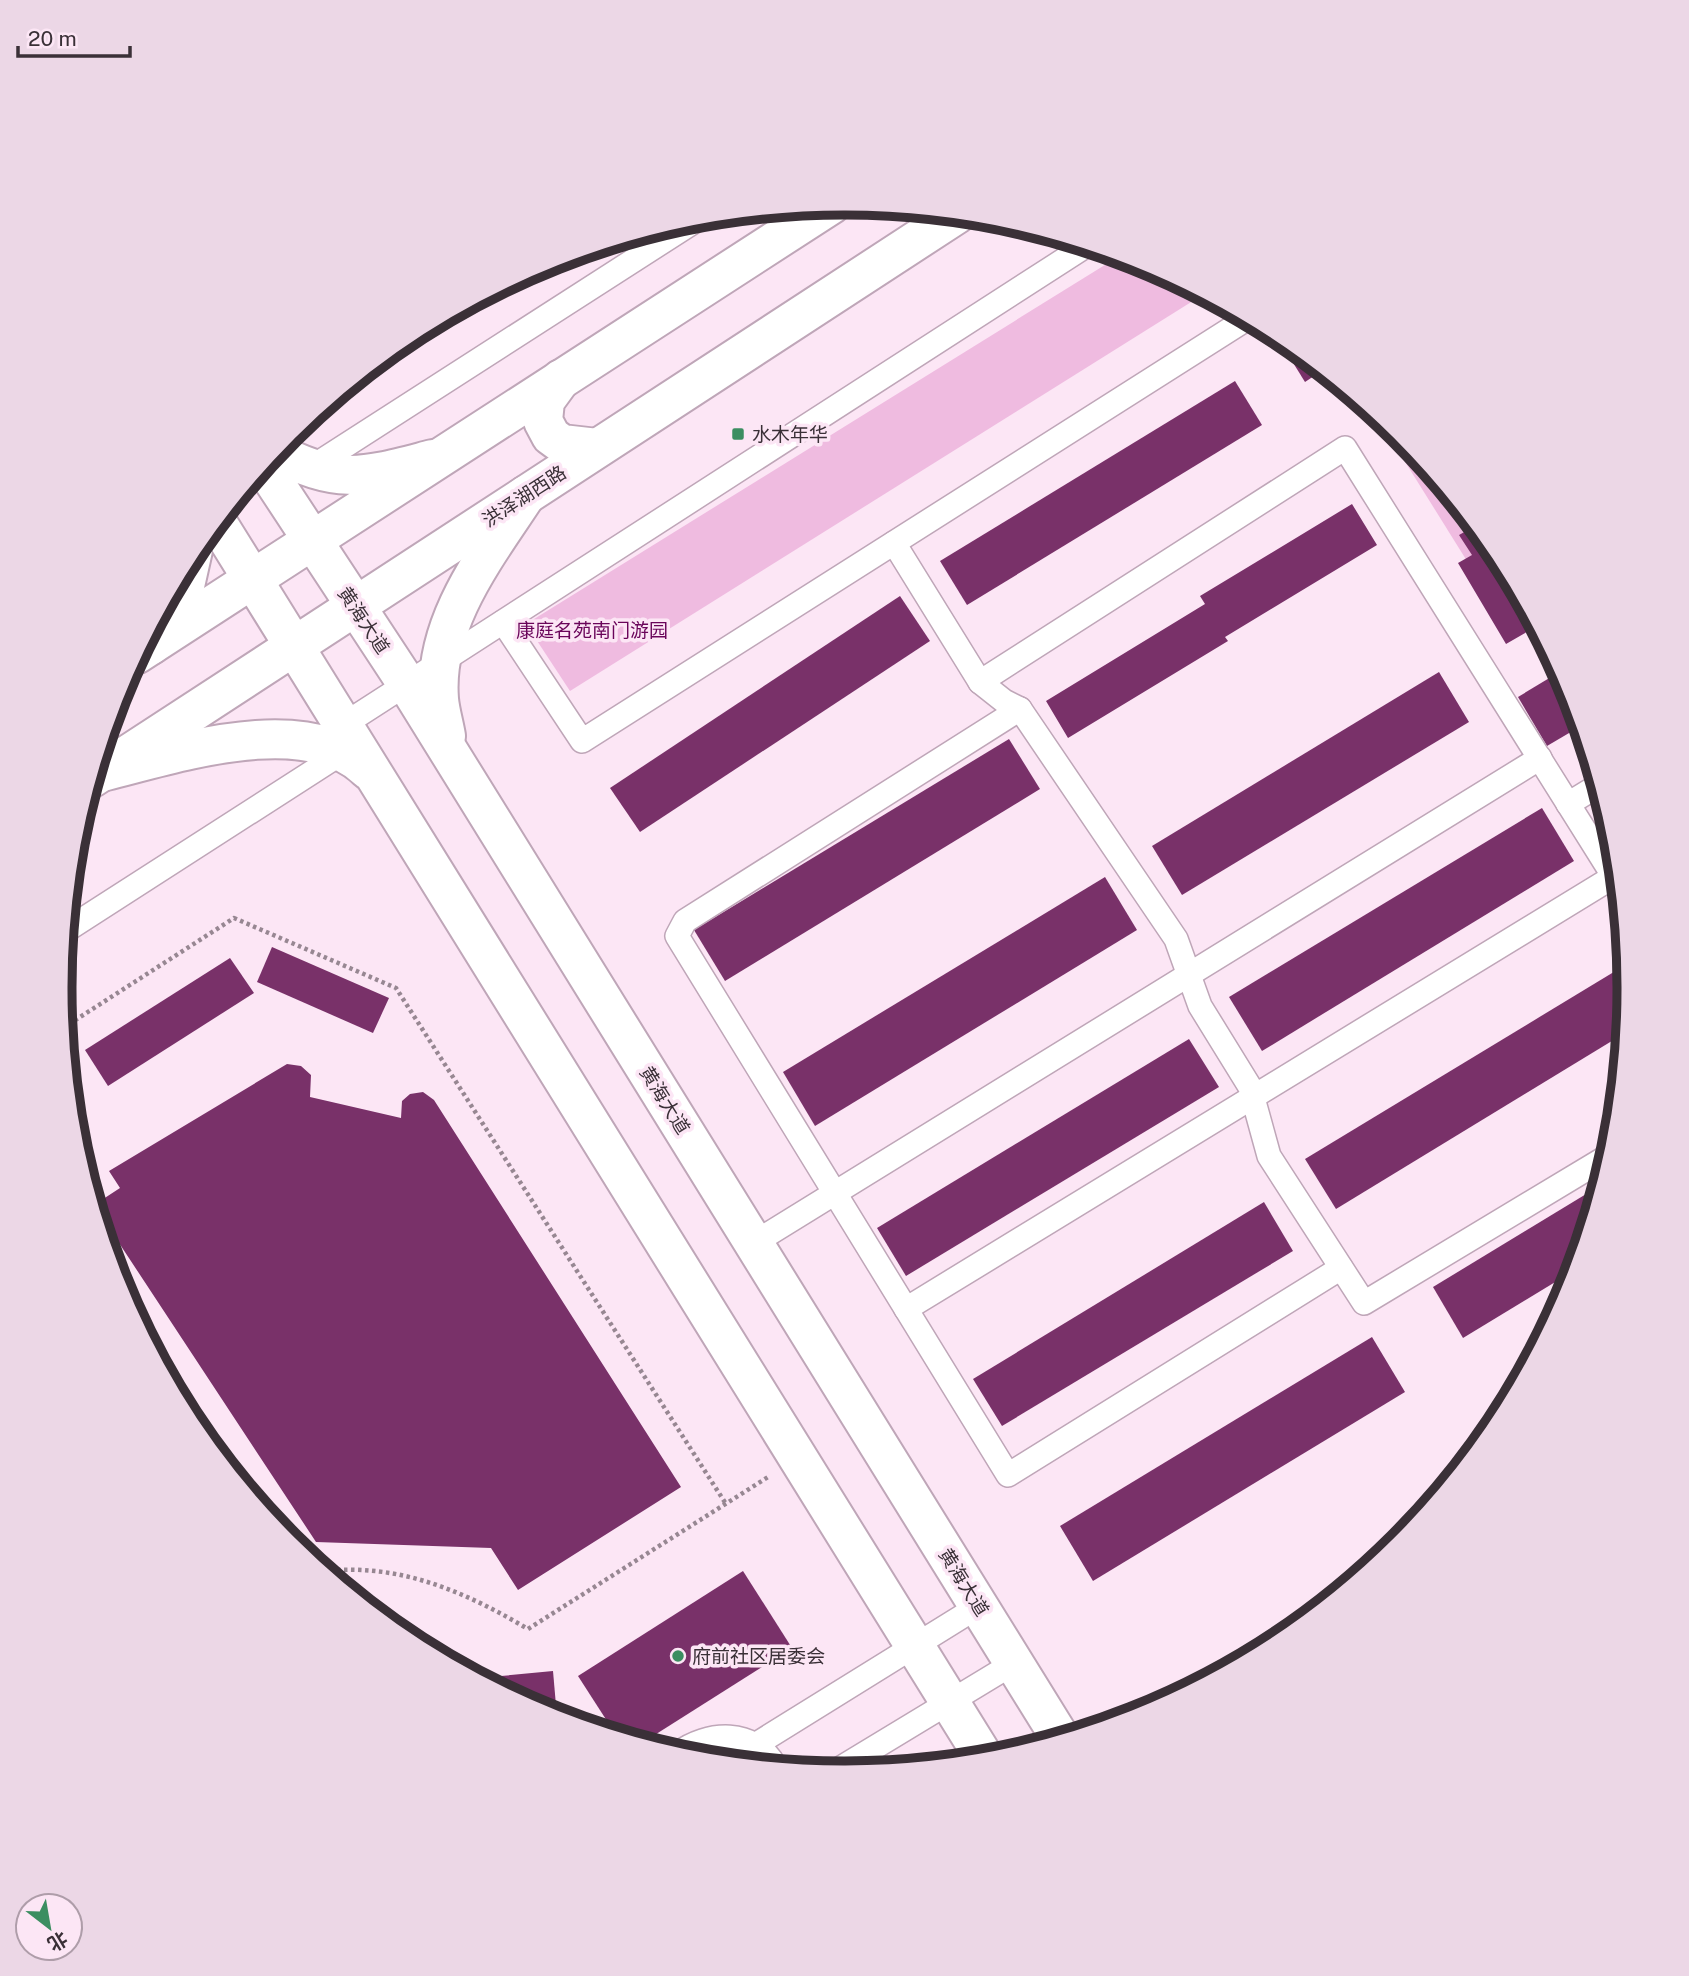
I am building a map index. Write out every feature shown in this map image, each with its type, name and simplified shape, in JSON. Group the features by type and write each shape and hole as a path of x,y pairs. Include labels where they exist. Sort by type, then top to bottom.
{"street":[{"path":"152,645 813,216"},
{"name":"洪泽湖西路","path":"104,770 945,222"},
{"path":"561,379 545,401 543,421 551,436 562,444 597,448"},
{"path":"284,474 361,476 438,458"},
{"name":"黄海大道","path":"284,474 311,540 407,684 1056,1731"},
{"path":"449,752 439,699 440,663 449,628 466,588 526,495"},
{"path":"222,530 294,645 347,741 377,779 979,1749"},
{"path":"103,773 210,745 265,740 322,744 347,741"}],"lane":[{"path":"284,474 671,236"},
{"path":"74,924 347,741 407,684 1077,251"},
{"path":"503,622 582,741 1239,324"},
{"path":"980,681 1345,448 1606,862"},
{"path":"894,543 980,681 1003,701 1020,709 1176,939 1200,1006 1253,1097 1269,1156 1364,1303 1597,1163"},
{"path":"1020,709 685,921 677,936 1008,1475 1341,1268"},
{"path":"754,1243 1540,758"},
{"path":"1568,803 1591,789"},
{"path":"906,1309 1610,882"},
{"path":"755,1745 979,1606"},
{"path":"852,1761 1014,1663"},
{"path":"690,1745 714,1736 736,1737 755,1745 766,1756"}],"path":[{"path":"73,1022 234,918 397,988 726,1504"},
{"path":"335,1569 348,1568 442,1584 489,1605 528,1629 798,1458"}],"green space":[{"name":"康庭名苑南门游园","path":"1109,262 1195,300 570,691 526,624"},
{"path":"1396,447 1458,518 1487,560 1472,569"}],"building":[{"path":"1289,356 1315,375 1305,382"},
{"path":"1235,381 1262,425 967,605 940,561"},
{"path":"1352,504 1377,545 1225,637 1228,641 1068,738 1046,701 1205,604 1200,596"},
{"path":"1467,531 1529,630 1506,644 1458,563 1472,555 1459,535"},
{"path":"900,596 930,641 640,832 610,788"},
{"path":"1439,672 1469,722 1182,895 1152,846"},
{"path":"1551,677 1573,731 1547,746 1518,697"},
{"path":"1009,739 1040,789 725,981 694,930"},
{"path":"1542,808 1574,861 1262,1051 1229,997"},
{"path":"1105,877 1137,930 815,1126 783,1072"},
{"path":"272,947 389,998 373,1033 257,982"},
{"path":"230,958 254,993 108,1086 85,1050"},
{"path":"1617,970 1616,1038 1336,1209 1305,1159"},
{"path":"1189,1039 1219,1087 906,1276 877,1228"},
{"path":"287,1064 301,1066 311,1075 310,1097 401,1118 402,1101 410,1094 423,1092 434,1100 681,1487 518,1590 491,1548 316,1542 112,1232 102,1200 120,1188 109,1171"},
{"path":"1590,1192 1560,1279 1463,1338 1433,1287"},
{"path":"1264,1202 1293,1251 1002,1426 973,1379"},
{"path":"1372,1337 1405,1392 1093,1581 1060,1526"},
{"path":"743,1571 792,1648 653,1736 609,1724 578,1676"},
{"path":"553,1671 556,1705 503,1681 501,1676"}],"place":[{"name":"水木年华","path":"738,434"},
{"name":"府前社区居委会","path":"678,1656"}]}
